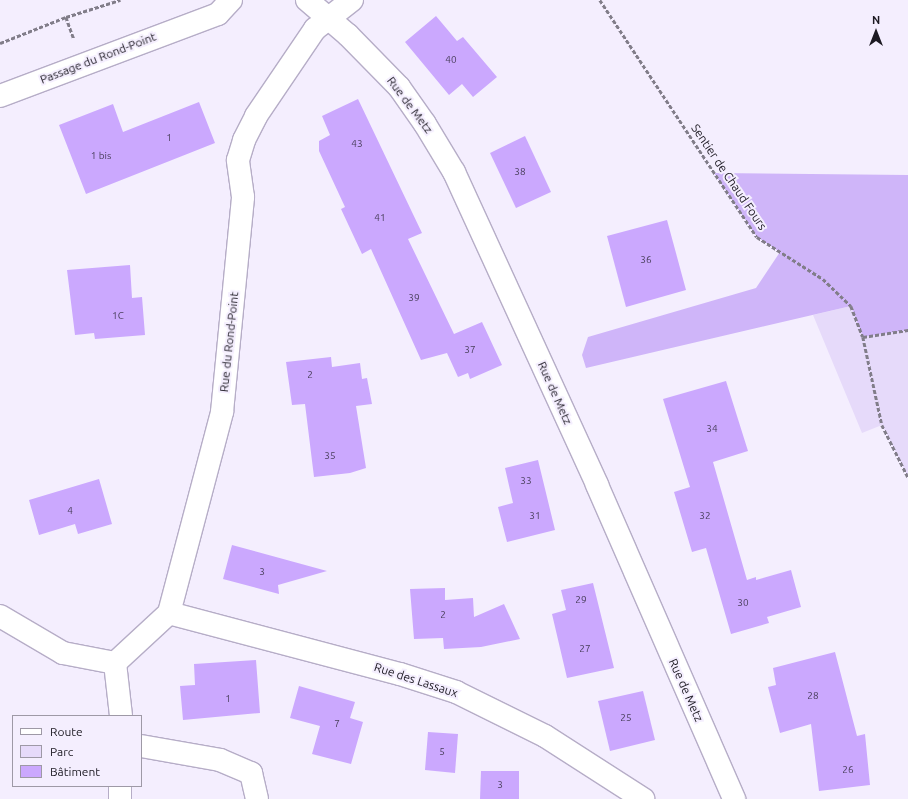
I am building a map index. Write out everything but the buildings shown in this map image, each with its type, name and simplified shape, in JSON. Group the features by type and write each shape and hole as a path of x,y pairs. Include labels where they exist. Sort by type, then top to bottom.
{"street":[{"name":"Passage du Rond-Point","path":"0,96 83,62 218,14 231,0"},
{"name":"Rue de Metz","path":"307,0 362,48 399,87 425,124 454,172 587,464 734,799"},
{"name":"Rue du Rond-Point","path":"169,613 222,412 243,197 238,160 244,140 256,116 315,29 352,0"},
{"path":"115,663 169,613"},
{"name":"Rue des Lassaux","path":"169,613 400,674 456,692 545,736 643,799"},
{"path":"0,616 63,653 115,663"},
{"path":"115,663 121,715"},
{"path":"142,746 220,760 251,773 257,799"},
{"path":"120,787 120,799"}],"path":[{"path":"0,43 66,18 120,0"},
{"name":"Sentier de Chaud Fours","path":"600,0 757,237 823,279 851,306 863,337 882,425 908,477"},
{"path":"66,18 83,62"},
{"path":"863,337 908,330"}],"green space":[{"path":"851,306 864,337 908,330 908,477 882,425 862,433 813,315"}],"shaded area":[{"path":"714,173 908,175 908,330 863,337 851,306 586,368 582,355 588,337 756,288 780,252 757,237"}]}
